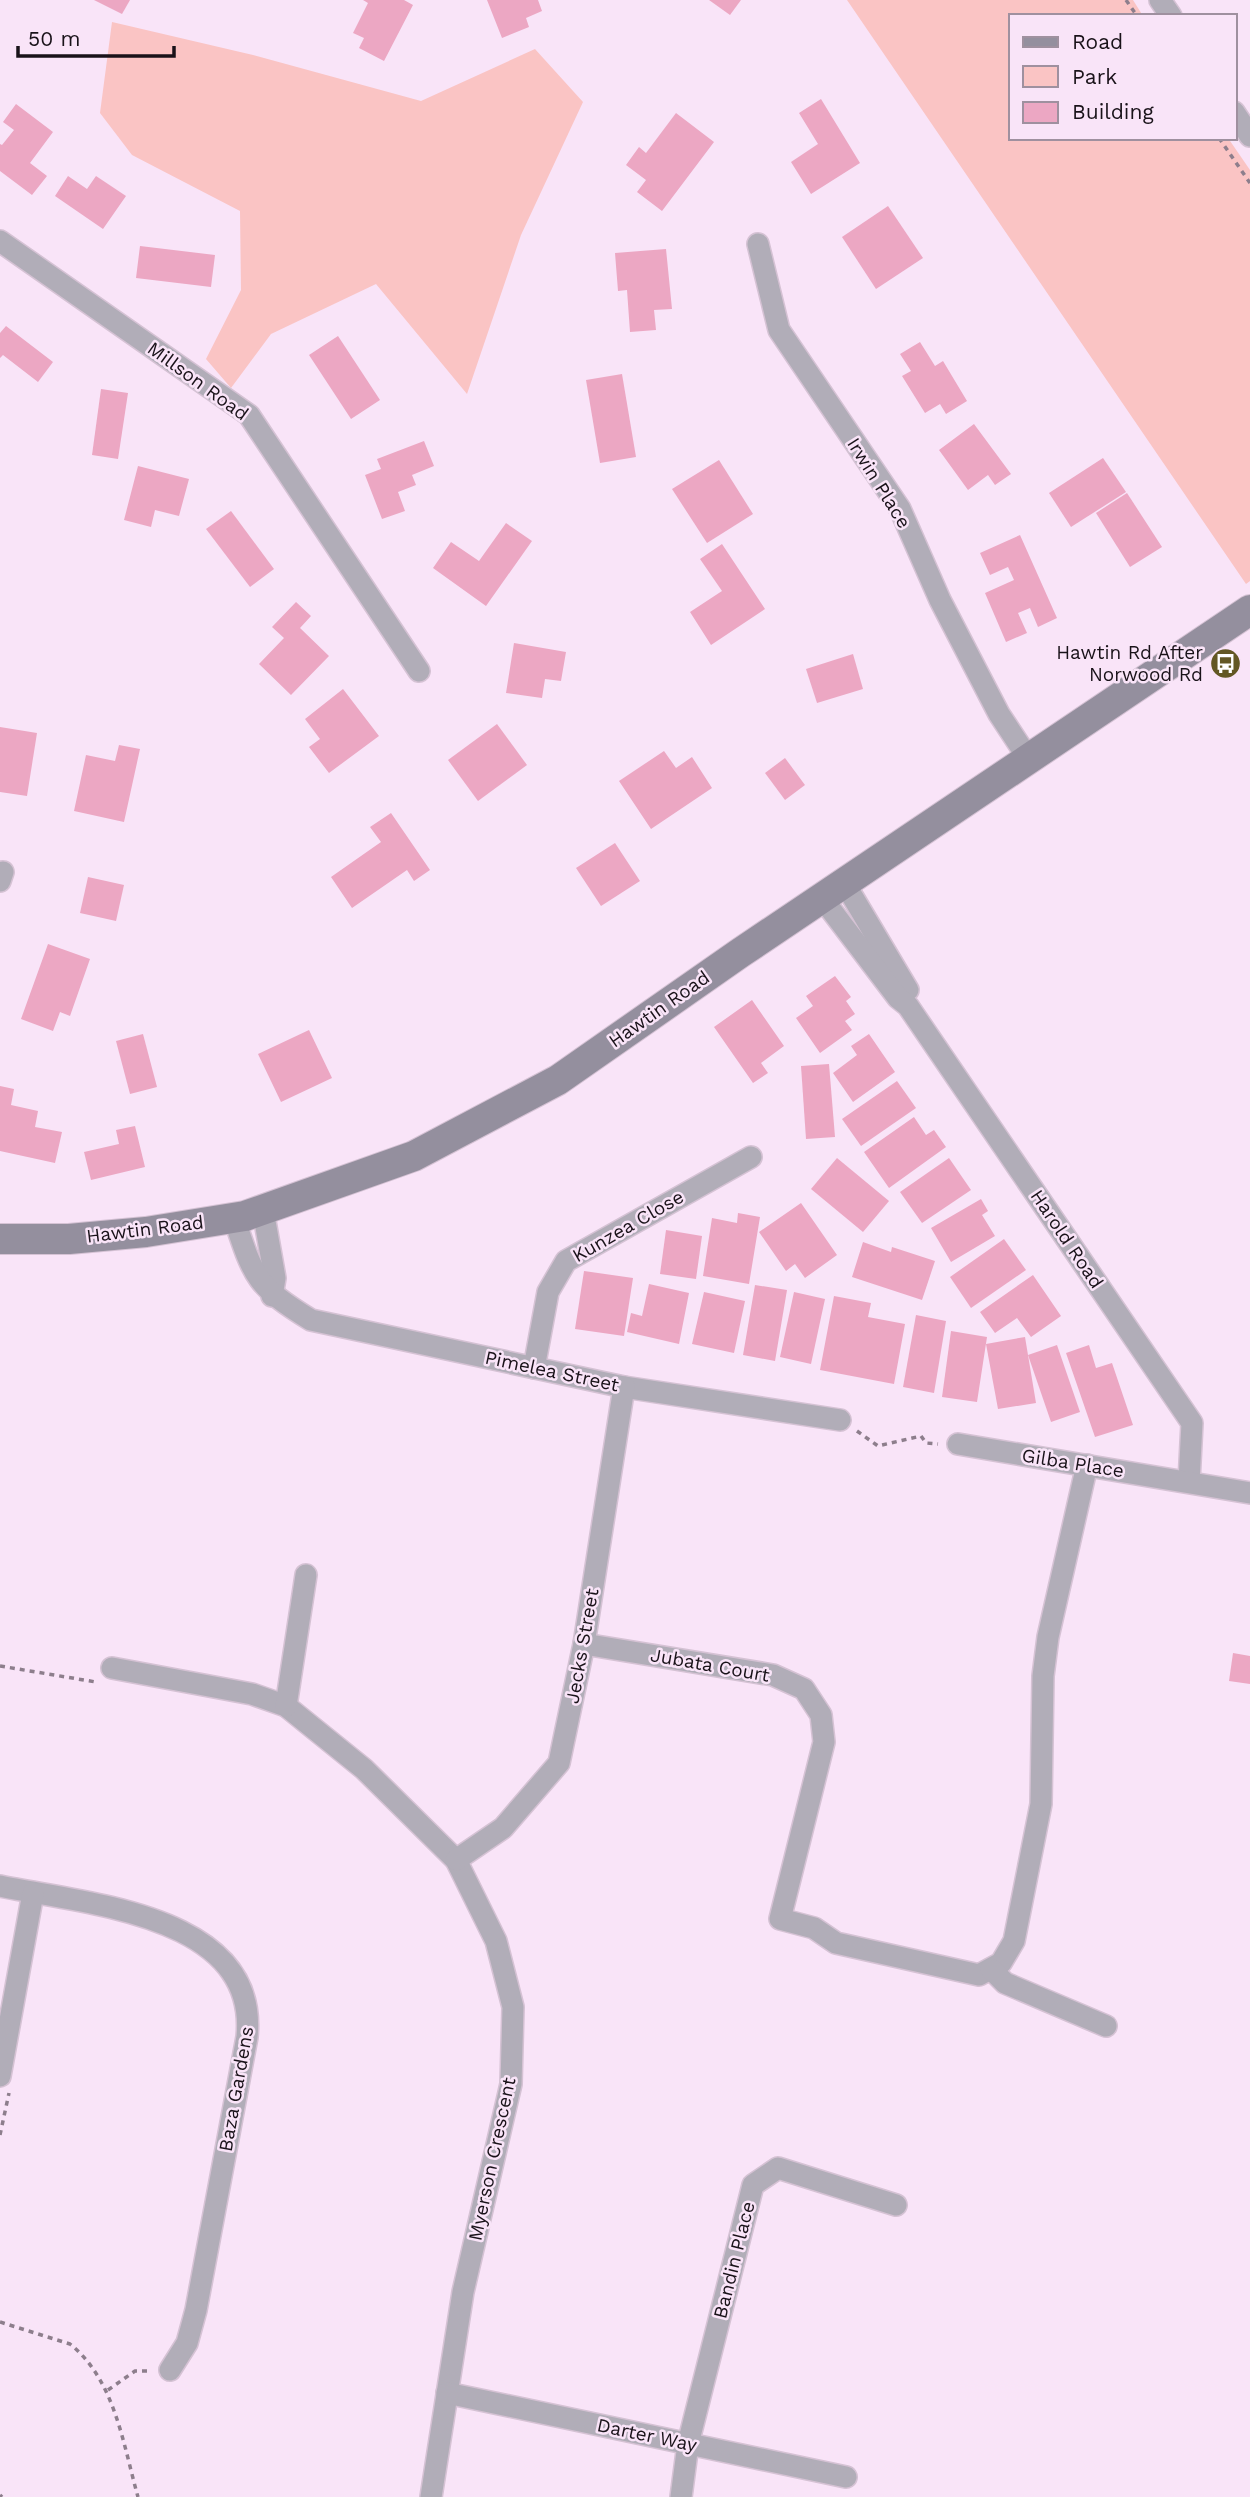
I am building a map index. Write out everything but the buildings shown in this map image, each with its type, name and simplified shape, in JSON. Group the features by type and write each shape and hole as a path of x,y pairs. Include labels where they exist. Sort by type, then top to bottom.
{"main road":[{"name":"Hawtin Road","path":"0,1239 94,1236 234,1217 263,1210 414,1156 558,1080 1028,758 1250,610"}],"street":[{"path":"1236,115 1250,136"},
{"name":"Millson Road","path":"0,241 249,415 419,671"},
{"name":"Irwin Place","path":"758,244 779,330 900,509 952,623 999,714 1028,758"},
{"name":"Harold Road","path":"833,891 909,993 908,1006 1192,1423 1189,1482"},
{"name":"Kunzea Close","path":"534,1368 548,1292 566,1261 751,1157"},
{"path":"263,1210 275,1278 272,1296"},
{"name":"Pimelea Street","path":"234,1217 258,1281 272,1296 311,1320 624,1387 840,1420"},
{"name":"Jecks Street","path":"456,1860 503,1828 559,1763 584,1644 624,1387"},
{"name":"Gilba Place","path":"958,1444 1250,1493"},
{"path":"1087,1465 1048,1637 1043,1676 1041,1804 1014,1941 1001,1963 991,1969 1004,1983 1106,2026"},
{"path":"286,1706 306,1575"},
{"name":"Jubata Court","path":"584,1644 773,1675 804,1689 821,1715 824,1742 780,1919 814,1928 836,1943 979,1975 991,1969"},
{"name":"Myerson Crescent","path":"112,1668 252,1694 286,1706 364,1769 456,1860 496,1941 513,2007 511,2084 463,2292 431,2497"},
{"name":"Baza Gardens","path":"0,1886 125,1909 156,1919 220,1958 237,1980 246,2002 247,2037 196,2310 187,2343 170,2370"},
{"path":"0,2076 33,1893"},
{"name":"Bandin Place","path":"688,2444 753,2185 778,2168 896,2204"},
{"name":"Darter Way","path":"447,2393 846,2477"},
{"path":"681,2497 688,2444"}],"path":[{"path":"1220,140 1250,184"},
{"path":"840,1420 878,1446 920,1436 926,1443 958,1444"},
{"path":"0,2322 70,2344 107,2391 138,2497"},
{"path":"107,2391 135,2371 170,2370"}],"green space":[{"path":"847,0 1133,0 1142,14 1009,14 1009,140 1229,140 1250,170 1250,581 1246,584"},
{"path":"112,22 253,55 421,101 535,49 583,102 521,235 467,394 376,284 271,334 231,388 206,359 241,290 240,211 132,155 100,113"}],"place":[{"name":"Hawtin Rd After Norwood Rd","path":"1226,663"}]}
